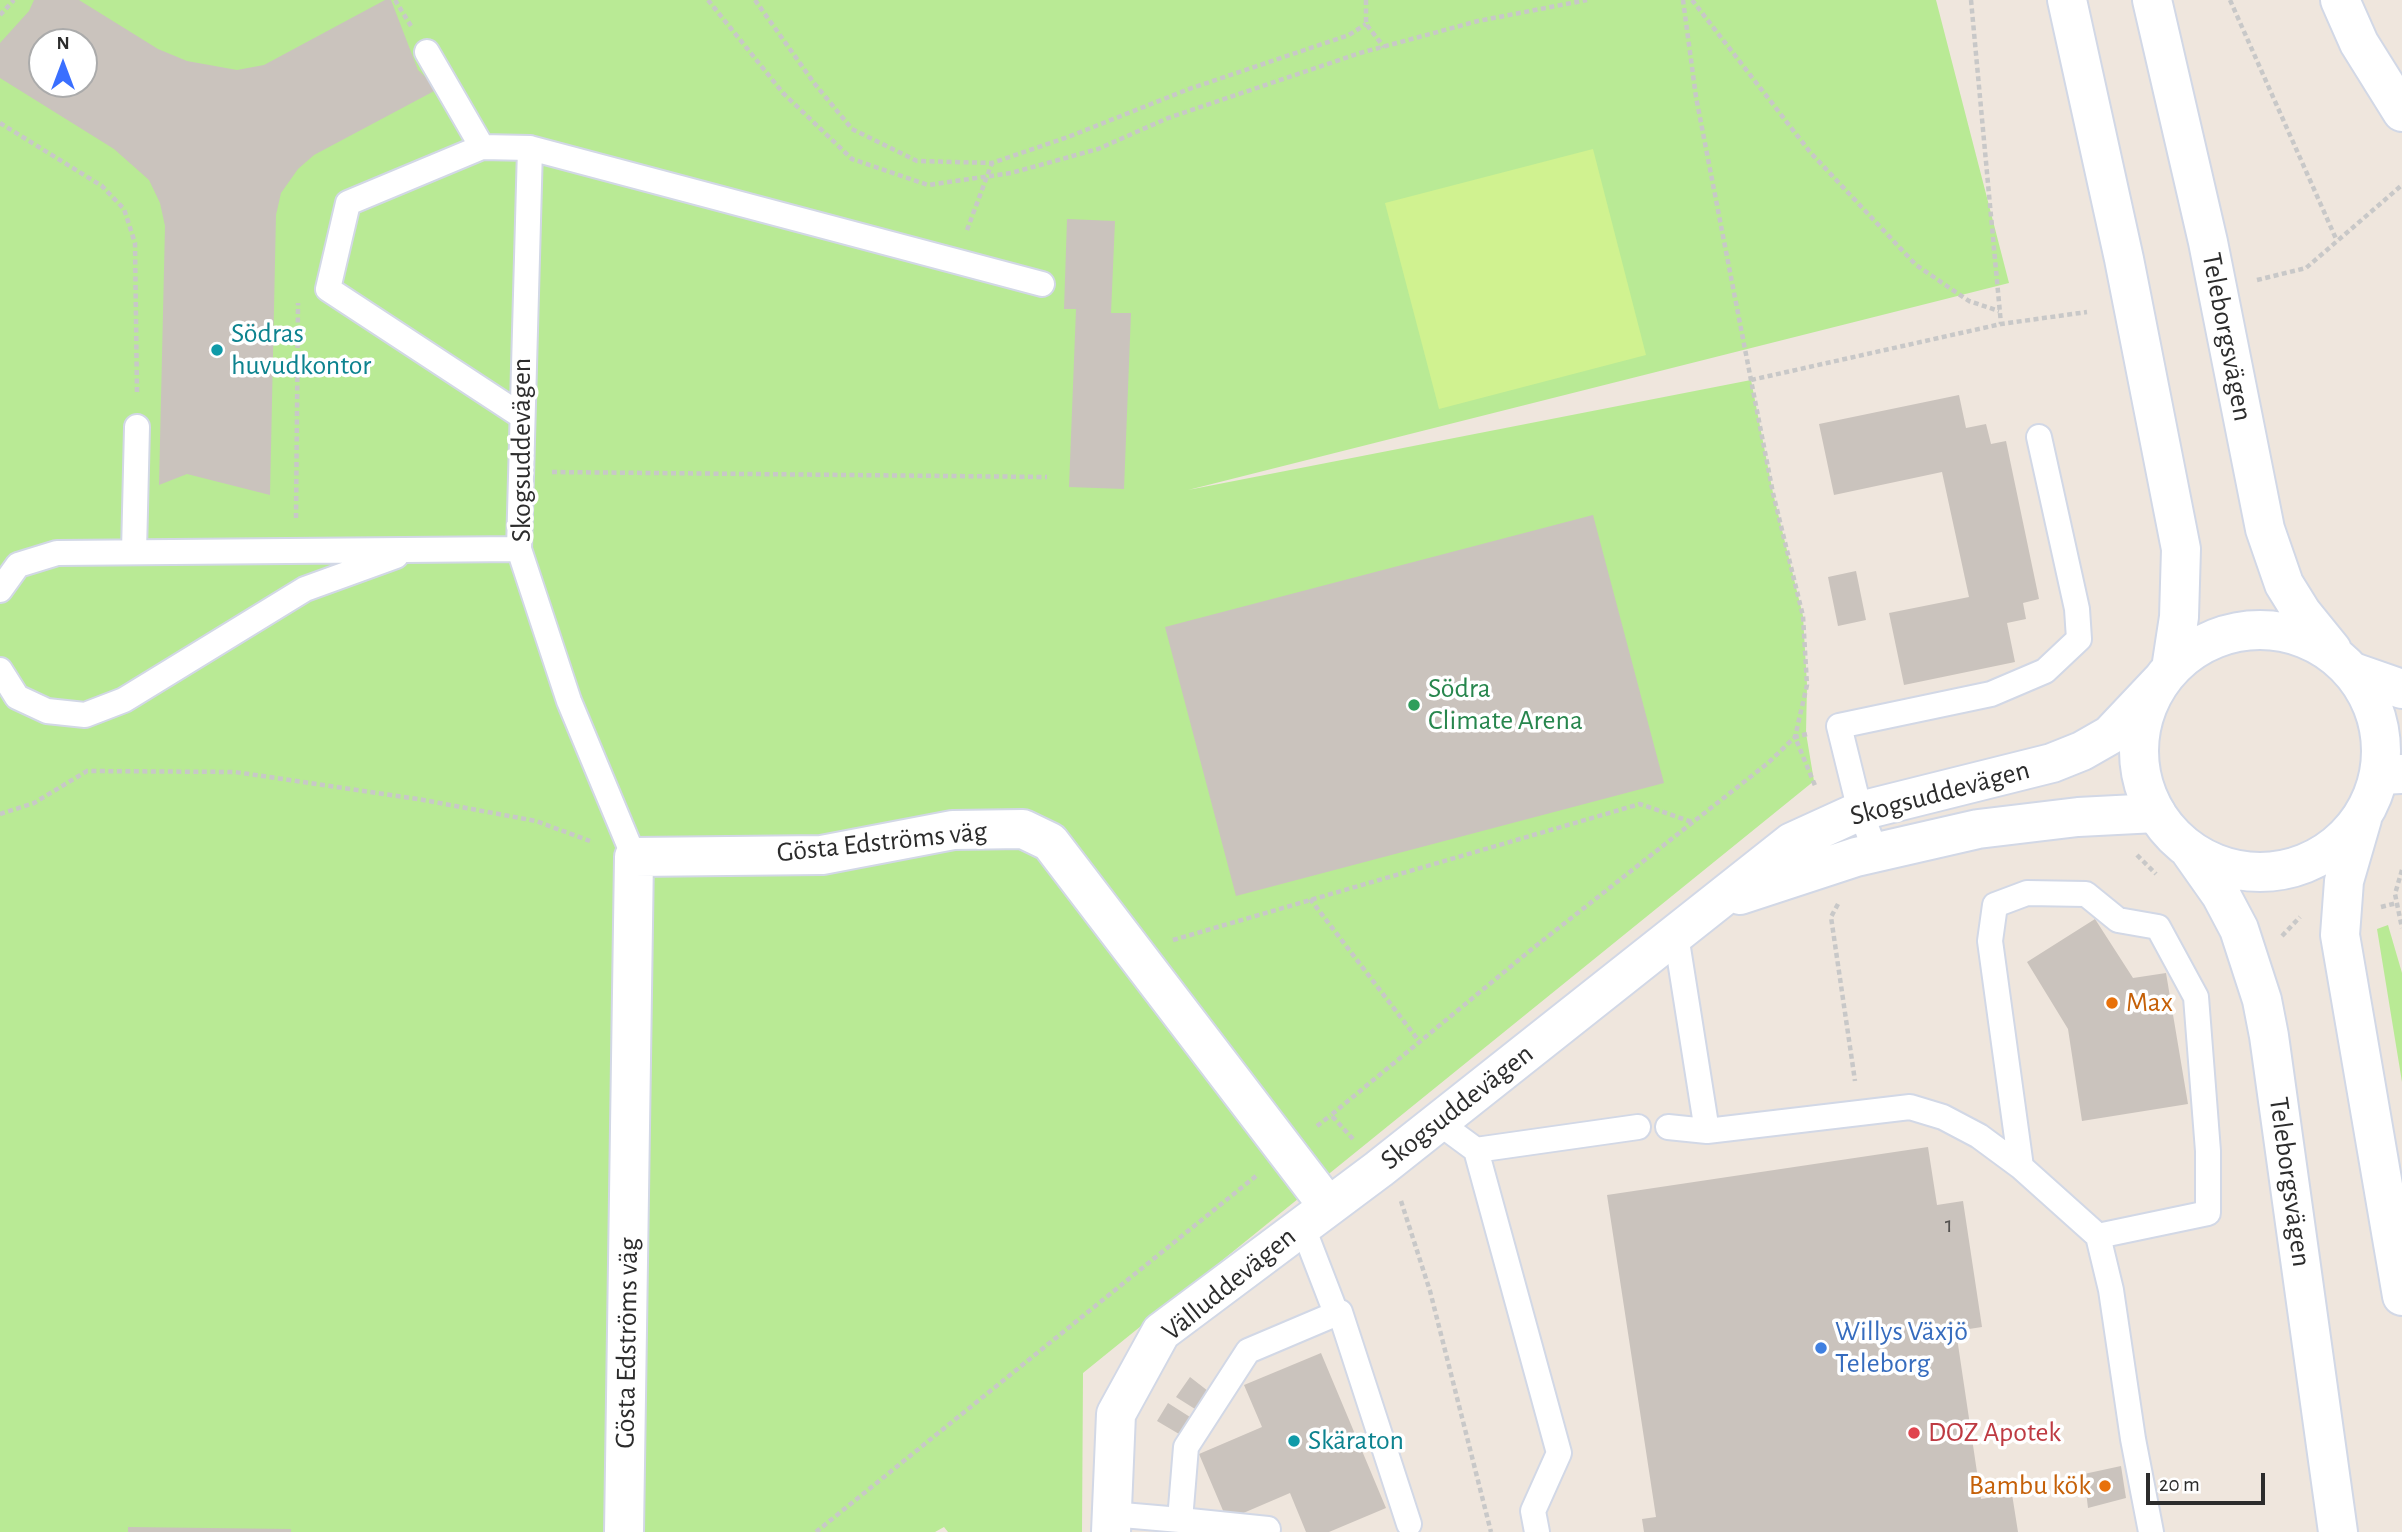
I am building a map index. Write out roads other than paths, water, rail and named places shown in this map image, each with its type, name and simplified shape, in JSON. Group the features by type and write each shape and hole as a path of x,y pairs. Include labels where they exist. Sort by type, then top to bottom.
{"street":[{"path":"2067,0 2124,259 2182,549 2180,606 2165,675 2143,718 2139,757 2147,796 2171,833 2210,862 2258,873 2283,871 2328,852 2347,837 2391,774 2382,753 2375,709 2345,664"},
{"name":"Teleborgsvägen","path":"2152,0 2208,242 2265,529 2284,584 2302,613 2345,664"},
{"path":"2340,0 2359,43 2402,112"},
{"path":"2165,675 2203,644 2241,631 2262,629 2302,637 2345,664 2402,689"},
{"name":"Skogsuddevägen","path":"1315,1216 1379,1169 1792,842 1860,811 2052,763 2082,751 2110,735 2165,675"},
{"name":"Skogsuddevägen","path":"1718,903 1777,881 1876,852 2020,823 2156,813"},
{"path":"2362,817 2344,881 2340,935 2402,1296"},
{"name":"Gösta Edströms väg","path":"624,1532 634,857 822,855 953,830 1023,829 1050,842 1287,1151 1315,1216"},
{"name":"Teleborgsvägen","path":"2189,849 2221,895 2239,929 2262,1000 2270,1036 2338,1532"},
{"name":"Välluddevägen","path":"1111,1523 1116,1414 1161,1332 1315,1216"}],"lane":[{"path":"427,52 482,147"},
{"path":"520,415 328,289 348,203 482,147 530,148 1042,284"},
{"name":"Skogsuddevägen","path":"530,148 520,415 519,549 569,701 634,857"},
{"path":"134,552 137,427"},
{"path":"1876,852 1860,811 1839,726 1991,694 2045,671 2079,639 2077,609 2039,437"},
{"path":"0,670 16,697 47,711 85,715 124,700 305,589 417,549"},
{"path":"0,590 18,565 57,553 519,549"},
{"path":"2021,1167 1990,941 1995,905 2027,893 2086,894 2118,920 2158,927 2196,997 2208,1151 2208,1213 2098,1236"},
{"path":"1676,935 1707,1131"},
{"path":"1668,1127 1707,1131 1910,1107 1943,1117 1979,1136 2021,1167 2098,1236 2111,1290 2133,1439 2151,1532"},
{"path":"1438,1122 1476,1150 1559,1453 1533,1511 1537,1532"},
{"path":"1476,1150 1638,1127"},
{"path":"1315,1216 1336,1313"},
{"path":"1180,1520 1186,1447 1248,1351 1340,1312 1409,1524"},
{"path":"1111,1523 1180,1520 1268,1529"}],"place":[{"name":"Södras huvudkontor","path":"217,350"},
{"name":"Södra Climate Arena","path":"1414,705"},
{"name":"Max","path":"2112,1003"},
{"name":"Willys Växjö Teleborg","path":"1821,1348"},
{"name":"DOZ Apotek","path":"1914,1433"},
{"name":"Skäraton","path":"1294,1441"},
{"name":"Bambu kök","path":"2105,1486"}]}
